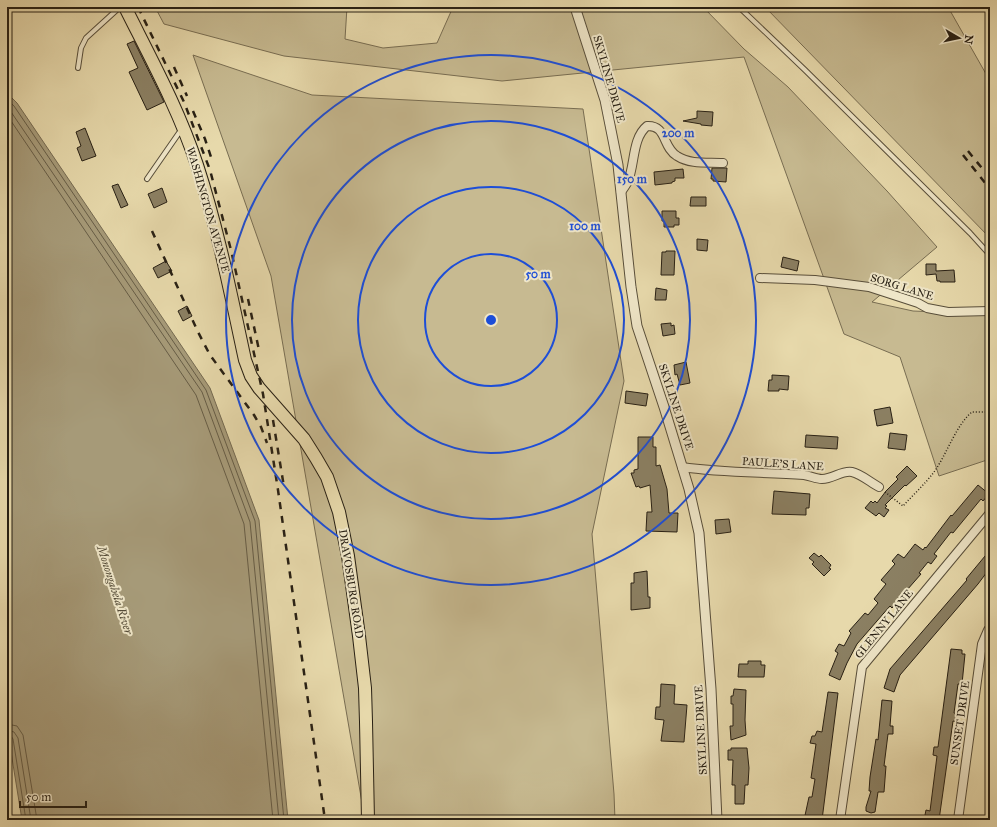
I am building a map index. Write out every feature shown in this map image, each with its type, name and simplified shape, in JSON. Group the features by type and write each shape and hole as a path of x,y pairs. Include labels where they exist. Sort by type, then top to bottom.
{"main road":[{"name":"WASHINGTON AVENUE","path":"125,7 168,93 197,164 218,238 245,360 251,376"},
{"name":"DRAVOSBURG ROAD","path":"251,376 263,394 304,439 329,483 339,512 348,556 365,688 368,820"}],"street":[{"name":"SKYLINE DRIVE","path":"575,7 605,100 618,165 631,287 637,326 663,402 691,496 698,533 711,689 717,820"},
{"path":"621,192 628,180 638,140 642,130 646,126 655,127 661,130 670,151 678,157 691,162 723,163"},
{"name":"SORG LANE","path":"760,278 815,280 869,287 918,303 927,308 948,312 990,311"},
{"name":"PAULE'S LANE","path":"682,467 712,471 806,475 822,479 847,471 861,476 879,487"},
{"name":"GLENNY LANE","path":"840,820 862,667 990,513"},
{"name":"SUNSET DRIVE","path":"958,820 982,644 988,630"}],"lane":[{"path":"78,68 81,48 86,38 120,7"},
{"path":"738,7 805,70 970,233 990,255"},
{"path":"147,179 183,128"}],"path":[{"path":"879,487 903,506 934,472 964,419 972,412 990,412"}],"shaded area":[{"path":"155,7 347,7 345,39 383,48 437,43 453,7 703,7 744,49 788,87 887,191 937,247 872,302 913,311 990,314 990,459 939,476 900,357 844,334 744,57 502,81 284,56 164,24"},
{"path":"765,7 948,7 990,81 990,238"},
{"path":"193,55 312,95 583,109 624,381 592,534 615,820 365,820 271,276"}],"water":[{"name":"Monongahela River","path":"7,93 17,103 210,388 259,520 288,820 22,820 7,727"}],"building":[{"path":"134,41 164,102 147,110 129,72 138,68 127,44"},
{"path":"697,111 713,112 712,126 683,121 697,118"},
{"path":"85,128 96,156 82,161 77,148 81,146 76,132"},
{"path":"712,168 727,168 726,182 713,181 713,179 711,179"},
{"path":"683,169 684,178 675,178 675,181 672,183 655,185 654,172"},
{"path":"118,184 128,205 121,208 112,186"},
{"path":"162,188 167,202 154,208 148,194"},
{"path":"691,197 706,197 706,206 690,206"},
{"path":"662,211 676,211 676,218 679,218 679,225 674,225 674,227 664,227 664,221 662,221"},
{"path":"697,239 708,240 707,251 697,250"},
{"path":"675,251 674,275 661,275 662,252"},
{"path":"783,257 799,261 797,271 781,267"},
{"path":"166,261 172,271 158,278 153,268"},
{"path":"926,264 936,264 936,271 954,270 955,282 940,282 937,281 936,274 926,275"},
{"path":"656,288 667,290 666,300 655,300"},
{"path":"187,306 192,316 183,321 178,311"},
{"path":"671,323 671,326 674,325 675,334 663,336 661,324"},
{"path":"686,362 690,383 680,385 677,374 675,375 674,365"},
{"path":"772,375 789,376 788,390 779,389 779,391 768,391 769,380 772,380"},
{"path":"626,391 648,394 646,406 625,403"},
{"path":"890,407 893,423 877,426 874,410"},
{"path":"890,433 907,435 905,450 888,448"},
{"path":"806,435 838,437 837,449 805,447"},
{"path":"638,437 653,437 653,447 656,447 656,466 660,465 667,489 669,513 678,513 677,532 646,531 647,512 652,512 650,485 640,488 639,486 636,487 631,473 634,473 634,470 638,469"},
{"path":"907,466 917,476 906,486 905,485 885,505 887,506 885,508 889,510 884,517 879,513 876,516 865,508 871,501 873,503 875,501 877,503 898,479 896,477"},
{"path":"978,485 989,494 983,501 981,499 953,533 951,532 934,554 937,556 931,564 928,562 919,573 921,574 907,591 892,608 890,606 857,644 840,680 829,675 838,653 835,651 839,644 844,646 851,633 849,631 865,613 868,615 878,603 874,599 886,584 881,580 895,564 892,561 898,554 904,558 915,544 923,550 925,547 926,548 951,515 952,516"},
{"path":"774,491 810,494 809,508 806,508 806,515 772,514"},
{"path":"729,519 731,532 716,534 715,520"},
{"path":"990,550 990,568 978,584 900,675 894,692 884,688 890,669 967,580 966,579"},
{"path":"814,553 819,557 821,555 831,565 829,568 831,569 824,576 812,564 814,562 809,558"},
{"path":"647,571 650,608 631,610 631,583 634,583 634,573"},
{"path":"951,649 962,650 962,654 965,654 962,684 958,684 954,713 958,714 957,722 953,721 939,820 924,820 926,810 930,811 937,756 933,755 934,747 938,747"},
{"path":"748,661 761,661 761,665 765,665 764,677 738,677 739,664 748,664"},
{"path":"661,684 675,685 674,704 687,705 684,742 661,741 664,720 655,719 656,707 660,707"},
{"path":"734,689 746,690 746,735 731,740 730,726 733,726 733,704 731,704 731,696 733,696"},
{"path":"828,692 838,693 822,820 804,820 809,797 812,797 815,779 811,778 816,744 810,743 812,736 815,736 817,731 822,732"},
{"path":"882,700 892,701 890,726 893,726 893,734 888,734 884,766 886,766 884,792 878,792 875,812 871,813 866,811 866,807 871,791 869,791 870,777 876,739 878,740"},
{"path":"731,748 747,748 749,768 748,785 745,785 744,804 735,804 735,785 732,785 733,760 728,760 728,750 731,750"}],"railway":[{"path":"138,7 184,102 210,170 231,250 263,394 325,820"},
{"path":"174,67 187,96"},
{"path":"193,111 213,163"},
{"path":"968,151 990,178"},
{"path":"963,155 990,189"},
{"path":"152,231 210,355 254,415 261,427 267,443"},
{"path":"248,299 259,350"},
{"path":"273,420 284,487"}]}
